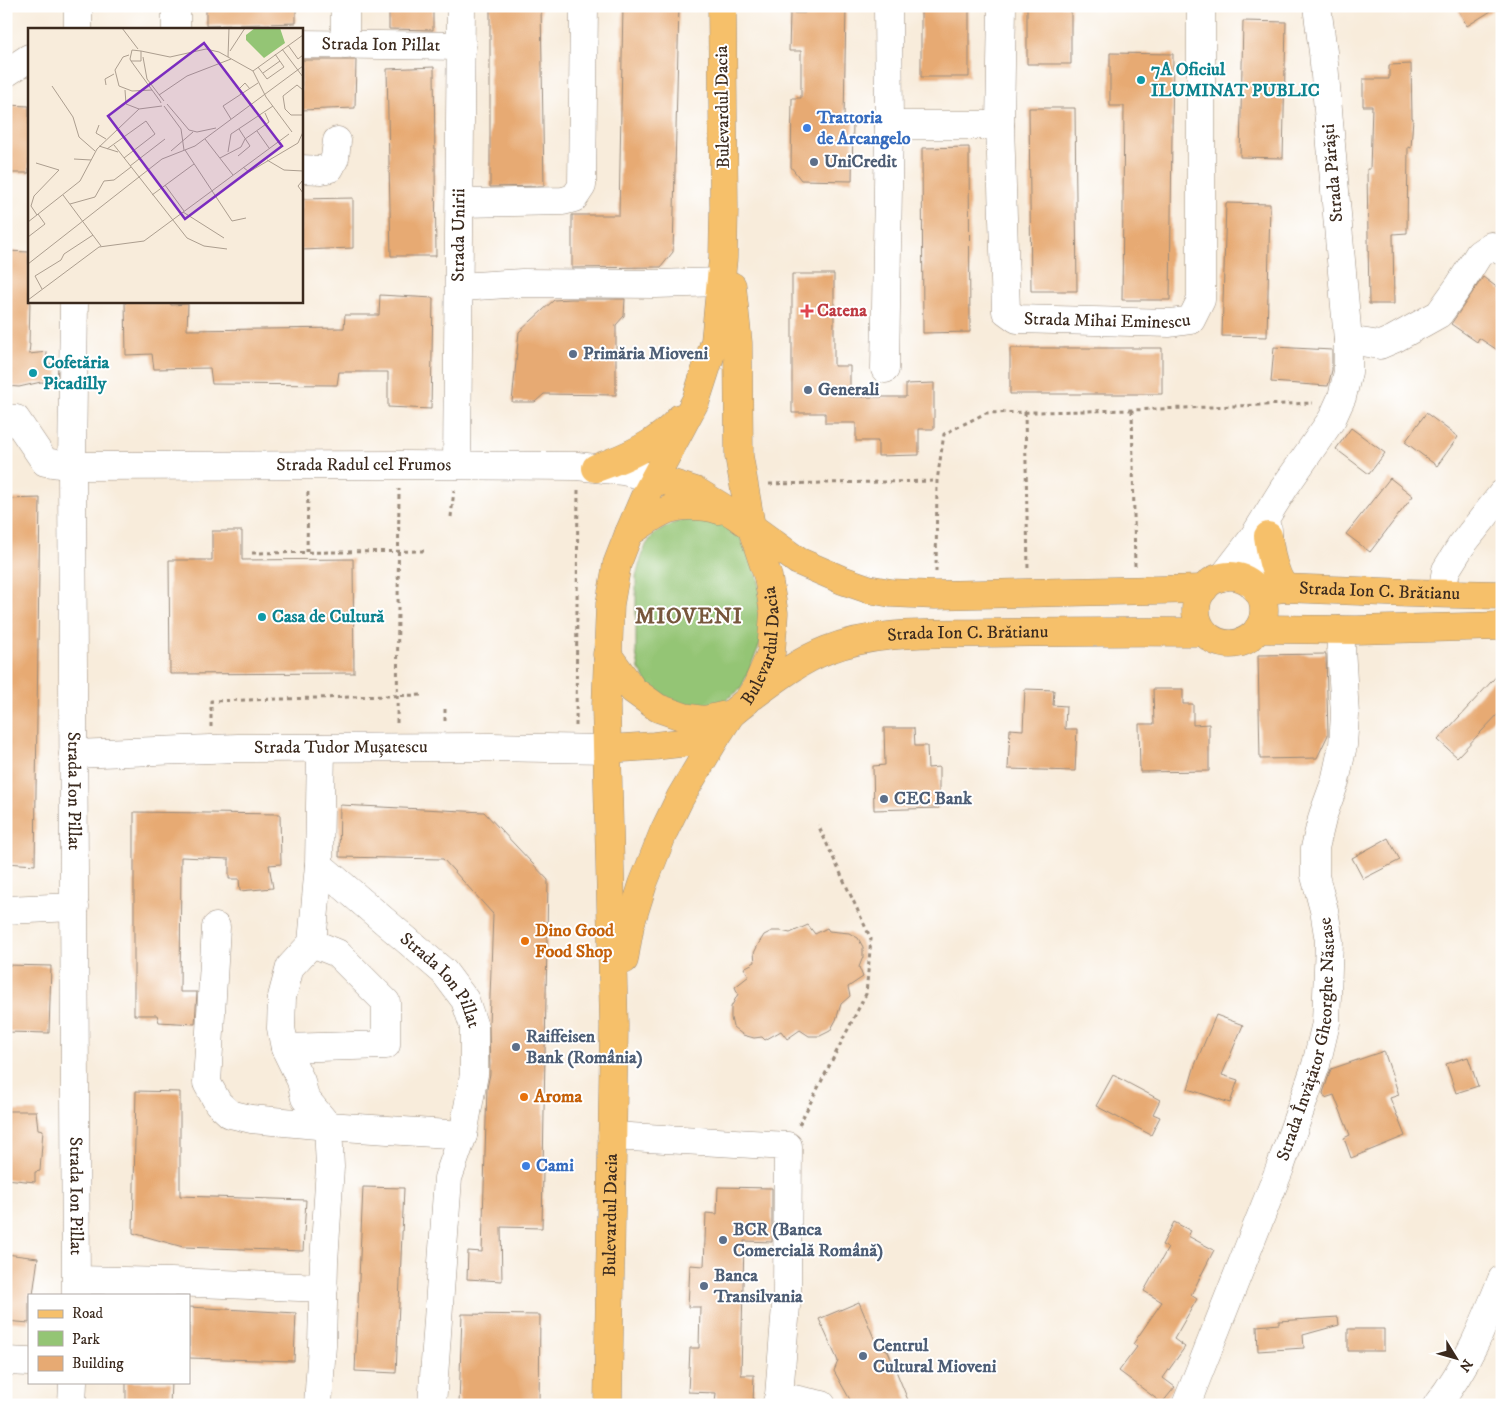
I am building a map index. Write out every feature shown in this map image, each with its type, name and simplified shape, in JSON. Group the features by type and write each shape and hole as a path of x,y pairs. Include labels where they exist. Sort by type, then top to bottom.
{"main road":[{"name":"Bulevardul Dacia","path":"608,1405 614,1026 606,706 610,604 617,564 629,532 696,400 715,341 721,282 724,207 722,6"},
{"name":"Bulevardul Dacia","path":"614,1026 630,925 643,884 664,831 680,798 715,739 757,686 770,653 774,613 768,577 743,521 743,484 739,456 738,343 724,207"},
{"path":"586,467 625,458 652,443 676,423 696,400"},
{"path":"655,478 696,491 743,521 798,561 842,580 883,592 935,596 1136,591 1213,583 1240,578 1265,589"},
{"path":"629,532 664,511 686,506 713,508 743,521"},
{"path":"1213,583 1198,598 1197,620 1204,632 1210,638 1219,642 1233,644 1251,637 1258,629 1263,614 1262,600 1265,589 1277,577 1272,562 1268,525"},
{"name":"Strada Ion C. Brătianu","path":"1265,589 1502,595"},
{"name":"Strada Ion C. Brătianu","path":"1258,629 1340,630 1502,626"},
{"name":"Strada Ion C. Brătianu","path":"740,707 801,662 827,650 860,640 899,635 1204,632"},
{"path":"607,654 633,690 658,708 684,717 705,720 740,707"},
{"path":"608,749 715,739"}],"street":[{"path":"78,6 78,28"},
{"path":"176,6 176,28"},
{"path":"345,6 345,45"},
{"name":"Strada Unirii","path":"457,465 461,203 461,6"},
{"path":"461,203 563,201 574,198 582,186 584,6"},
{"path":"885,370 889,125 888,6"},
{"path":"889,125 1000,125 1002,6"},
{"name":"Strada Mihai Eminescu","path":"1000,125 1006,310 1017,319 1170,323 1191,320 1201,300 1201,6"},
{"name":"Strada Părăști","path":"1213,583 1268,525 1332,419 1342,397 1348,372 1348,340 1323,52 1317,6"},
{"name":"Strada Ion Pillat","path":"302,44 462,46"},
{"path":"6,72 28,59"},
{"path":"302,169 321,170 330,168 335,158 337,141"},
{"path":"1348,340 1380,344 1394,339 1439,314 1459,286 1478,254 1491,246 1502,250"},
{"path":"460,287 522,283 656,284 721,282"},
{"name":"Strada Ion Pillat","path":"74,302 72,466 76,1287 324,1288"},
{"name":"Strada Radul cel Frumos","path":"6,418 16,419 45,462 72,466 457,465 586,467 624,471 655,478"},
{"path":"1442,594 1446,570 1461,546 1502,494"},
{"name":"Strada Învățător Gheorghe Năstase","path":"1186,1405 1280,1168 1316,1065 1326,1023 1329,941 1324,910 1315,876 1315,848 1323,815 1335,782 1343,745 1345,715 1340,630"},
{"name":"Strada Tudor Mușatescu","path":"73,754 211,749 491,747 608,749"},
{"path":"318,1405 330,1167 328,1126 306,1098 302,1081 285,1048 281,1028 282,997 290,967 312,942 319,865 321,748"},
{"name":"Strada Ion Pillat","path":"319,865 444,972 465,1000 474,1027 474,1074 463,1135 448,1178 432,1405"},
{"path":"6,910 75,907"},
{"path":"216,927 208,1082 218,1103 230,1114 251,1119 328,1126 463,1135"},
{"path":"285,1048 386,1045 386,1002 337,952 312,942"},
{"path":"612,1136 788,1146 787,1293 777,1400 822,1405"},
{"path":"1437,1405 1474,1347 1502,1279"},
{"path":"6,1361 28,1362"},
{"path":"72,1405 73,1384"}],"path":[{"path":"935,596 937,480 944,434 986,413 1315,403 1338,406"},
{"path":"1132,410 1136,591"},
{"path":"1025,412 1028,594"},
{"path":"307,552 308,465"},
{"path":"397,749 396,696 400,465"},
{"path":"576,749 578,497 586,467"},
{"path":"743,484 937,480"},
{"path":"252,553 425,551"},
{"path":"211,749 211,701 422,695"},
{"path":"788,1146 866,994 871,939 818,826"}],"green space":[{"path":"688,518 719,522 730,527 740,536 759,580 761,642 741,689 726,700 709,707 675,705 648,684 639,669 636,653 636,576 646,545 653,535 671,524"}],"building":[{"path":"206,6 296,6 296,23 206,26"},
{"path":"389,6 433,6 433,30 389,29"},
{"path":"490,6 541,6 544,186 490,187"},
{"path":"623,6 679,6 673,252 661,267 572,268 572,215 619,215"},
{"path":"805,6 846,6 844,119 853,120 852,181 801,180 791,167 792,98 801,98 801,51 789,51 790,13 805,13"},
{"path":"921,6 969,6 969,77 921,77"},
{"path":"1027,6 1071,6 1071,64 1027,64"},
{"path":"1456,6 1499,6 1467,26"},
{"path":"1243,21 1286,22 1283,158 1240,157"},
{"path":"1110,53 1173,54 1170,300 1122,300 1124,106 1110,106"},
{"path":"302,60 356,60 355,108 302,110"},
{"path":"1411,64 1413,118 1411,148 1408,147 1407,233 1393,234 1394,304 1369,304 1367,169 1370,169 1372,106 1363,106 1363,79 1389,79 1389,65"},
{"path":"434,67 436,256 391,256 387,69"},
{"path":"6,105 28,106 28,173 6,173"},
{"path":"1029,108 1075,108 1077,291 1031,291"},
{"path":"969,147 970,332 923,333 922,148"},
{"path":"353,198 353,248 302,250 302,199"},
{"path":"1226,203 1270,204 1267,337 1222,336"},
{"path":"6,251 28,252 29,354 47,352 46,364 58,364 57,384 41,382 19,387 6,386"},
{"path":"792,274 834,274 834,366 850,366 850,397 906,397 906,384 934,383 934,429 919,429 919,455 878,456 878,441 856,441 856,423 825,423 825,413 792,413"},
{"path":"1483,277 1502,291 1502,353 1479,338 1477,342 1451,324"},
{"path":"380,295 433,298 431,409 388,407 388,372 339,372 337,385 212,384 210,368 154,369 152,354 126,355 125,302 170,302 171,305 188,304 187,330 344,328 345,315 379,315"},
{"path":"625,299 624,316 616,325 616,395 544,394 535,402 512,402 519,332 554,300"},
{"path":"1274,347 1332,350 1332,370 1328,386 1271,382"},
{"path":"1010,348 1162,348 1162,394 1010,394"},
{"path":"1426,413 1458,437 1437,466 1405,442"},
{"path":"1351,428 1385,453 1369,474 1336,449"},
{"path":"1390,478 1413,496 1370,552 1346,534"},
{"path":"40,498 35,865 6,863 6,499"},
{"name":"Casa de Cultură","path":"212,531 242,531 242,560 353,559 354,673 170,674 169,560 212,560"},
{"path":"1326,654 1328,735 1317,758 1260,759 1258,655"},
{"path":"1502,670 1502,710 1457,757 1438,740"},
{"path":"1025,689 1054,690 1053,705 1066,706 1065,729 1077,729 1075,771 1008,769 1010,729 1023,730"},
{"path":"1153,689 1183,689 1183,704 1193,704 1193,725 1209,724 1209,771 1140,772 1139,724 1154,724"},
{"path":"884,728 914,728 915,746 927,746 928,768 939,767 939,808 874,810 873,766 885,765"},
{"path":"340,805 484,812 548,880 542,1228 501,1227 502,1281 467,1279 468,1251 482,1252 487,1088 490,1074 489,1025 493,914 443,859 339,857"},
{"path":"134,812 280,814 281,864 269,865 273,888 240,891 239,879 229,879 229,859 181,857 180,992 197,992 195,1024 159,1022 157,1015 134,1015"},
{"path":"1388,838 1400,860 1363,879 1352,858"},
{"path":"808,925 815,934 827,928 829,931 849,933 858,938 863,947 863,957 859,967 863,977 848,987 850,996 841,1004 830,1031 820,1036 809,1036 800,1030 787,1039 781,1031 765,1040 762,1037 754,1038 743,1035 733,1027 731,1007 738,994 735,987 749,976 744,968 755,962 754,953 764,935 772,931 790,933"},
{"path":"6,965 51,966 49,1033 6,1032"},
{"path":"1216,1015 1243,1025 1222,1075 1238,1080 1230,1103 1188,1089 1195,1065"},
{"path":"1384,1051 1399,1095 1390,1098 1405,1136 1351,1158 1344,1138 1350,1135 1334,1095 1325,1098 1323,1093 1331,1069"},
{"path":"1468,1057 1478,1086 1456,1093 1446,1064"},
{"path":"1113,1075 1160,1100 1153,1114 1160,1117 1151,1135 1096,1106"},
{"path":"136,1091 180,1092 180,1196 306,1200 303,1251 183,1247 133,1233"},
{"path":"6,1111 36,1111 38,1129 43,1130 40,1171 35,1172 35,1182 6,1179"},
{"path":"363,1187 404,1188 396,1373 355,1371"},
{"path":"718,1187 772,1188 772,1242 744,1241 741,1375 754,1375 753,1405 715,1404 716,1393 688,1392 690,1348 699,1348 700,1307 688,1307 690,1265 704,1266 706,1213 717,1214"},
{"path":"1174,1222 1191,1231 1188,1236 1214,1250 1191,1295 1197,1299 1174,1339 1185,1347 1163,1378 1175,1387 1162,1403 1119,1371 1137,1347 1133,1344 1162,1302 1144,1291 1168,1248 1162,1245"},
{"path":"6,1254 38,1258 33,1294 28,1294 28,1323 6,1321"},
{"name":"Centrul Cultural Mioveni","path":"859,1302 876,1343 888,1351 910,1405 853,1405 834,1371 838,1361 819,1319"},
{"path":"190,1307 296,1313 294,1361 190,1358"},
{"path":"462,1314 540,1315 539,1405 459,1405"},
{"path":"1338,1317 1339,1325 1303,1335 1304,1348 1258,1351 1257,1326 1279,1324 1279,1321"},
{"path":"1348,1329 1384,1329 1384,1351 1348,1351"},
{"path":"126,1384 171,1384 170,1405 126,1405"}],"place":[{"name":"7A Oficiul ILUMINAT PUBLIC","path":"1141,80"},
{"name":"Trattoria de Arcangelo","path":"807,128"},
{"name":"UniCredit","path":"814,162"},
{"name":"Catena","path":"807,311"},
{"name":"Primăria Mioveni","path":"573,354"},
{"name":"Cofetăria Picadilly","path":"33,373"},
{"name":"Generali","path":"808,390"},
{"name":"Casa de Cultură","path":"262,617"},
{"name":"CEC Bank","path":"884,799"},
{"name":"Dino Good Food Shop","path":"525,941"},
{"name":"Raiffeisen Bank (România)","path":"516,1047"},
{"name":"Aroma","path":"524,1097"},
{"name":"Cami","path":"526,1166"},
{"name":"BCR (Banca Comercială Română)","path":"723,1240"},
{"name":"Banca Transilvania","path":"704,1286"},
{"name":"Centrul Cultural Mioveni","path":"863,1356"}],"district":[{"name":"MIOVENI","path":"689,616"}]}
